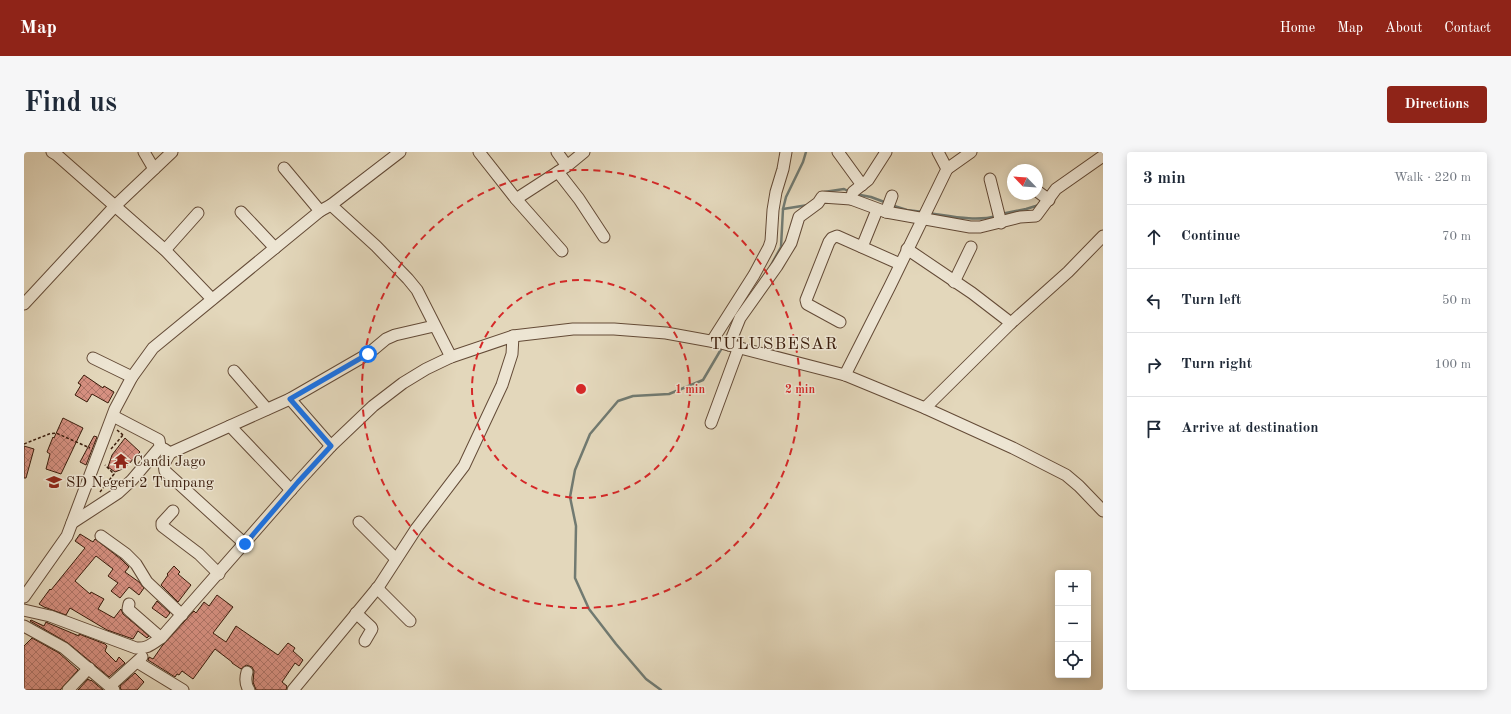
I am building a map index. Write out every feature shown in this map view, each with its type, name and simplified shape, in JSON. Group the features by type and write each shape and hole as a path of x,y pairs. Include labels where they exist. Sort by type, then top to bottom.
{"street":[{"path":"52,152 165,250 212,299"},
{"path":"144,152 154,169"},
{"path":"24,304 115,206 172,152"},
{"path":"24,597 67,536 105,454 113,416 132,377 153,348 320,211 331,205 400,152"},
{"path":"479,152 516,199 562,251"},
{"path":"557,152 567,166"},
{"path":"516,199 567,166 584,152"},
{"path":"711,423 725,344 754,275 771,241 776,192 786,152"},
{"path":"838,152 862,185"},
{"path":"852,196 868,180 885,152"},
{"path":"938,152 947,169"},
{"path":"845,376 947,169 971,152"},
{"path":"725,344 740,318 777,266 791,243 799,217 818,203 822,197 852,196 886,206 980,227 1000,218 1036,216 1044,197 1103,156"},
{"path":"284,168 320,211"},
{"path":"558,172 579,199 604,237"},
{"path":"990,180 1000,218"},
{"path":"331,205 376,246 417,290 451,357"},
{"path":"862,247 886,206"},
{"path":"241,212 275,248"},
{"path":"165,250 198,213"},
{"path":"840,322 807,304 806,300 829,242 832,238 837,236 900,264"},
{"path":"925,408 1011,323 1068,272 1103,236"},
{"path":"954,282 971,247"},
{"path":"907,249 1011,323"},
{"path":"245,544 165,471 164,464 170,453 290,399 368,354 386,339 434,326"},
{"path":"24,610 50,616 136,648 148,647 161,638 182,616 331,446 373,406 403,383 426,369 451,357 513,336 573,330 614,329 666,333 725,344 845,376 925,408 1013,448 1066,475 1080,486 1103,511"},
{"path":"293,690 377,588 416,530 464,466 502,385 512,354 513,336"},
{"path":"93,358 132,377"},
{"path":"234,371 267,409"},
{"path":"290,399 331,446"},
{"path":"72,523 118,493 132,480 160,447 159,440 113,416"},
{"path":"230,426 291,490"},
{"path":"160,447 170,453"},
{"path":"172,510 162,522 162,526 199,554 219,574"},
{"path":"359,522 396,559"},
{"path":"101,536 131,559 136,564 147,582 182,616"},
{"path":"377,588 410,621"},
{"path":"129,604 128,609 161,638"},
{"path":"356,613 372,629 364,641"},
{"path":"24,626 64,648 112,688 145,653"},
{"path":"137,662 183,690"},
{"path":"68,690 89,668"},
{"path":"247,672 245,679 249,690"}],"path":[{"path":"24,444 49,434 56,433 105,454"},
{"path":"100,492 114,474 104,466 105,454 123,435"}],"building":[{"path":"84,375 103,388 104,386 114,392 108,403 92,394 87,402 75,395 81,385 78,383"},
{"path":"63,418 83,428 61,474 46,469 50,454 47,452"},
{"path":"94,436 97,437 86,465 80,462"},
{"name":"Candi Jago","path":"125,438 140,452 125,468 115,472 108,467 112,455"},
{"path":"24,446 34,449 26,478 24,478"},
{"path":"80,534 93,542 95,539 121,559 129,567 125,572 139,582 144,588 139,595 129,587 120,598 111,591 118,583 108,576 113,569 96,556 75,581 90,594 91,592 104,599 98,609 114,618 121,609 123,614 149,636 147,638 138,631 133,639 107,630 70,608 66,615 39,604 85,548 75,541"},
{"path":"174,566 180,572 178,574 191,585 178,602 161,585 168,575 167,574"},
{"path":"217,595 233,607 213,633 226,642 236,626 278,655 288,643 295,648 293,651 303,660 299,666 295,663 282,682 287,686 286,690 256,690 253,682 254,671 252,667 246,665 241,669 215,649 193,679 182,671 175,677 148,660 149,657 153,659 162,646 194,611 196,613 204,602 209,606"},
{"path":"157,601 170,613 166,618 152,608"},
{"path":"31,620 44,626 46,622 79,636 79,634 105,644 107,646 105,651 116,662 119,657 125,663 109,677 68,643 30,621"},
{"path":"32,638 59,653 78,670 60,690 24,690 24,646"},
{"path":"135,673 144,682 137,690 121,690 120,686"},
{"path":"88,679 91,680 103,690 78,690"}],"waterway":[{"path":"770,267 781,247 783,209 786,197 803,162 806,152"},
{"path":"824,192 844,189 850,192"},
{"path":"855,194 871,197 887,203"},
{"path":"783,209 808,205"},
{"path":"891,205 907,210 923,212"},
{"path":"1001,214 1039,205"},
{"path":"928,213 971,218 989,218 997,216"},
{"path":"661,690 646,679 589,609 575,578 576,526 570,497 575,470 590,434 618,401 633,396 669,394 703,380 723,346"}],"place":[{"name":"Candi Jago","path":"121,461"},
{"name":"SD Negeri 2 Tumpang","path":"54,482"}],"district":[{"name":"TULUSBESAR","path":"774,343"}],"route":[{"path":"245,544 331,446 290,399 368,354"}]}
